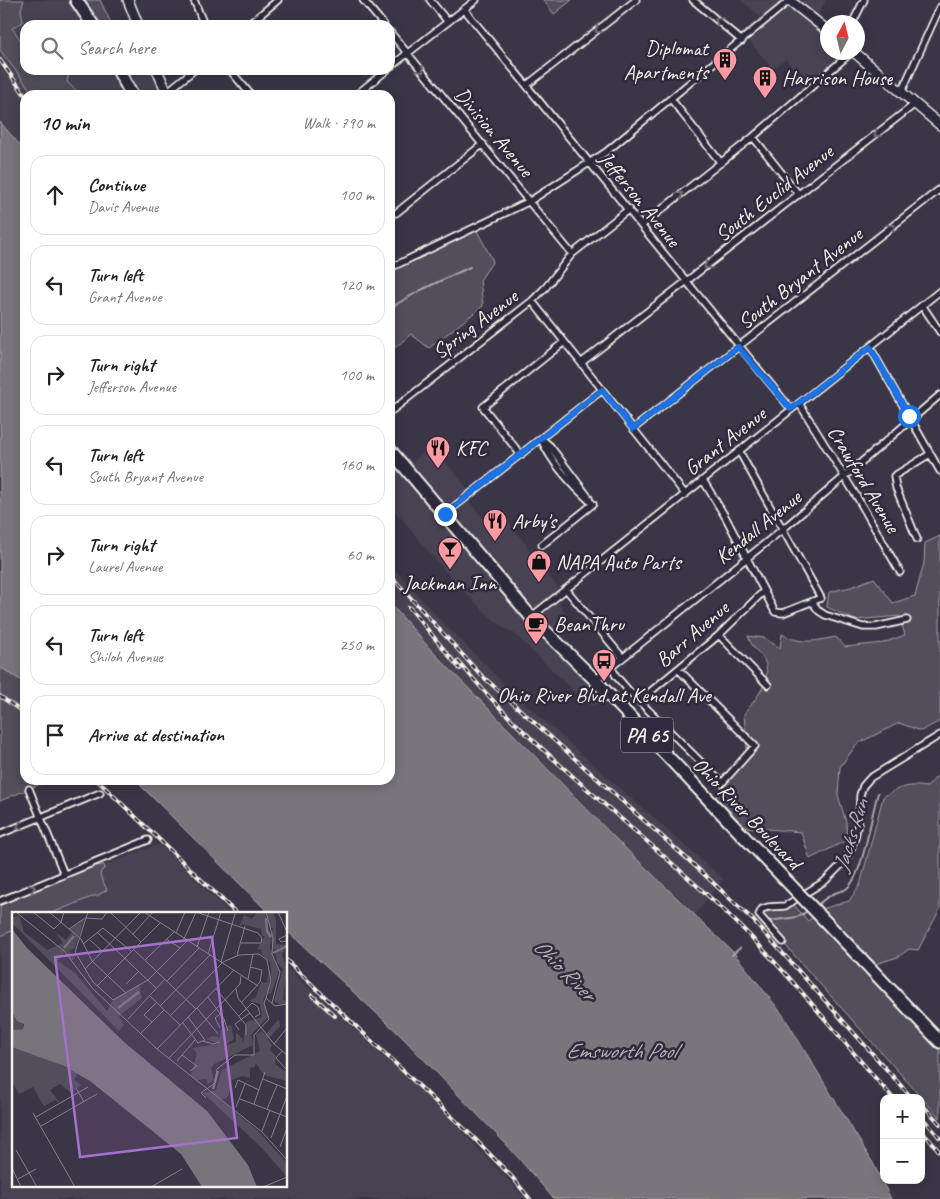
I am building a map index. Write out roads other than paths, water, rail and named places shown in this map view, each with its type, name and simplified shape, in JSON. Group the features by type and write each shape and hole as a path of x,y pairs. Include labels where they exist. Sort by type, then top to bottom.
{"highway":[{"path":"76,0 90,20"},
{"path":"121,75 129,90"},
{"name":"Ohio River Boulevard","path":"395,456 531,617 594,680 940,1042"}],"street":[{"path":"128,0 136,20"},
{"path":"194,0 202,20"},
{"path":"254,20 278,0"},
{"path":"364,0 380,20"},
{"path":"430,0 448,22"},
{"path":"395,63 476,0"},
{"path":"527,85 636,0"},
{"path":"693,0 742,41"},
{"path":"395,264 530,201 606,152 790,0 820,24"},
{"path":"857,15 864,0"},
{"path":"901,93 940,7"},
{"name":"Jefferson Avenue","path":"464,9 642,225 738,347 791,409"},
{"name":"Division Avenue","path":"395,38 572,254"},
{"path":"642,225 722,163 844,60"},
{"path":"862,60 940,125"},
{"path":"160,75 166,90"},
{"path":"172,90 189,75"},
{"path":"234,75 247,90"},
{"path":"362,90 381,75"},
{"path":"671,99 722,163"},
{"name":"South Euclid Avenue","path":"581,363 799,196 915,104"},
{"path":"753,137 799,196"},
{"path":"396,213 483,144"},
{"name":"South Bryant Avenue","path":"633,429 940,189"},
{"name":"Spring Avenue","path":"395,408 532,302 546,288 572,254 629,210"},
{"name":"Grant Avenue","path":"531,617 940,291"},
{"path":"532,302 685,494"},
{"path":"922,305 940,332"},
{"path":"521,454 483,406 564,342"},
{"path":"870,347 940,471"},
{"path":"445,514 602,390"},
{"name":"Kendall Avenue","path":"594,680 783,530 940,395"},
{"name":"Crawford Avenue","path":"799,403 900,572"},
{"path":"541,439 550,446 585,490 593,504 542,545"},
{"path":"703,480 747,557 775,612 783,613 821,598 739,451"},
{"path":"917,539 899,495 894,476 930,454"},
{"path":"566,589 622,657"},
{"name":"Barr Avenue","path":"639,701 719,635 764,591"},
{"path":"812,602 825,615 863,627 876,627 907,620"},
{"path":"719,635 768,685"},
{"path":"611,666 616,676 639,701 722,783 756,746 678,669"},
{"path":"783,942 762,921 759,915 762,909 785,906 825,881 847,859 855,838 860,795 863,786 870,778 940,735"},
{"path":"29,789 64,874"},
{"path":"0,834 100,793"},
{"path":"0,901 148,840"}],"water":[{"path":"0,122 20,145 20,680 0,667"},
{"name":"Emsworth Pool","path":"395,609 431,650 619,842 734,953 783,1015 873,1163 880,1177 880,1184 884,1184 891,1199 554,1199 507,1145 397,1032 288,932 288,912 268,912 140,785 395,785"}],"waterway":[{"path":"395,305 421,290 470,267"},
{"name":"Jacks Run","path":"816,906 836,892 846,889 852,883 862,859 878,793"},
{"name":"Jacks Run","path":"769,921 797,917 810,910"},
{"name":"Jacks Run","path":"732,955 740,948"}],"railway":[{"path":"0,60 21,90"},
{"path":"395,580 480,674 753,920 908,1094"},
{"path":"409,607 460,669"},
{"path":"458,661 509,717 536,743 706,894 755,941 890,1094"},
{"path":"0,696 20,710"},
{"path":"102,785 235,912"},
{"path":"288,962 472,1136 512,1177 530,1199"},
{"path":"312,995 335,1016"},
{"path":"925,1107 940,1124"},
{"path":"925,1121 940,1138"},
{"path":"925,1135 940,1152"}],"place":[{"name":"Diplomat Apartments","path":"725,81"},
{"name":"Harrison House","path":"765,99"},
{"name":"KFC","path":"438,469"},
{"name":"Arby's","path":"495,542"},
{"name":"Jackman Inn","path":"450,570"},
{"name":"NAPA Auto Parts","path":"539,583"},
{"name":"BeanThru","path":"536,645"},
{"name":"Ohio River Blvd at Kendall Ave","path":"604,682"}],"water label":[{"name":"Ohio River","path":"565,969"}]}
